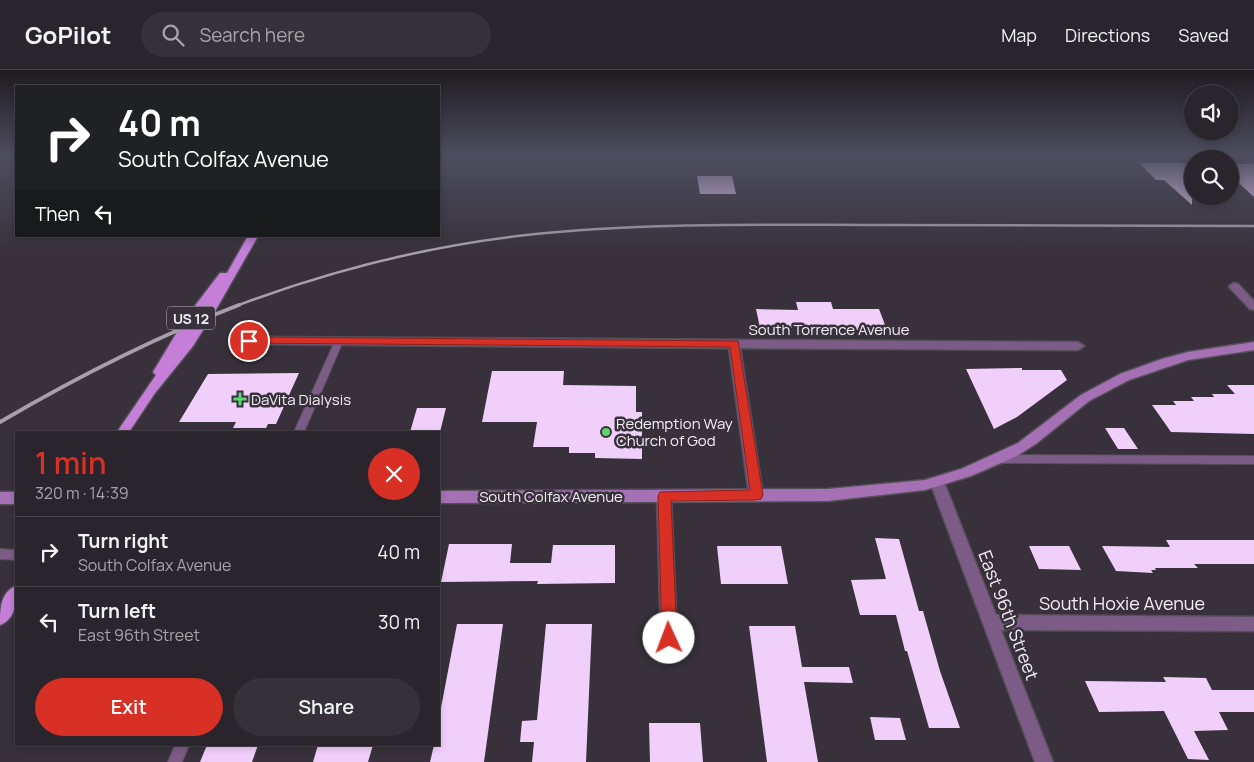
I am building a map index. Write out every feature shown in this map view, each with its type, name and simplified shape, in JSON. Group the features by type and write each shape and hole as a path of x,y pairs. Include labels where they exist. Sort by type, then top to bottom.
{"main road":[{"name":"US 12","path":"124,431 150,390 189,343 213,306 252,237"},
{"name":"South Colfax Avenue","path":"440,497 828,495 882,491 937,482 972,470 1014,451 1048,430 1084,399 1113,383 1169,361 1224,348 1254,346"},
{"path":"0,498 15,498"},
{"path":"0,618 15,595"}],"street":[{"path":"1234,286 1254,307"},
{"name":"South Torrence Avenue","path":"249,341 1078,346"},
{"path":"734,344 756,495"},
{"name":"East 96th Street","path":"937,482 1044,762"},
{"path":"664,496 669,638"},
{"name":"South Hoxie Avenue","path":"991,622 1254,624"}],"lane":[{"path":"299,431 339,341"},
{"path":"998,459 1254,460"},
{"path":"0,554 15,554"},
{"path":"175,762 182,746"}],"building":[{"path":"699,187 735,187 736,194 700,194"},
{"path":"1172,187 1184,187 1184,198"},
{"path":"1243,187 1254,187 1254,197"},
{"path":"796,302 831,302 833,309 879,309 887,330 847,330 846,327 760,328 756,309 798,310"},
{"path":"1022,368 1022,370 1061,370 1067,380 1017,417 994,429 966,369"},
{"path":"492,371 564,371 563,385 636,386 636,412 642,412 642,459 595,458 595,453 569,453 569,447 533,447 537,422 482,422"},
{"name":"DaVita Dialysis","path":"299,373 276,424 268,424 266,428 233,428 236,422 179,422 208,374"},
{"path":"1227,385 1254,385 1254,434 1171,432 1152,405 1176,405 1173,401 1194,401 1191,397 1214,397 1212,394 1235,394"},
{"path":"417,408 446,408 440,432 410,431"},
{"path":"1105,428 1124,428 1138,449 1118,449"},
{"path":"875,538 899,539 919,611 923,611 940,671 960,728 929,728 896,615 860,615 851,580 886,579"},
{"path":"1166,540 1254,540 1254,564 1194,564 1198,568 1155,568 1156,570 1151,570 1153,573 1116,571 1102,546 1170,547"},
{"path":"449,544 512,544 510,563 551,563 553,545 615,545 615,583 537,584 538,581 441,582"},
{"path":"717,546 781,546 788,584 721,584"},
{"path":"1029,546 1069,546 1081,570 1039,569"},
{"path":"457,624 503,624 484,762 430,762 434,746 440,746 440,713"},
{"path":"546,624 592,624 586,762 532,762 534,742 520,742 522,721 537,720"},
{"path":"749,626 795,626 802,667 849,667 853,683 804,682 818,762 767,762"},
{"path":"1163,677 1206,678 1212,690 1254,690 1254,712 1219,712 1228,730 1194,731 1209,760 1188,759 1164,711 1099,712 1085,681 1166,682"},
{"path":"870,717 900,718 906,740 875,740"},
{"path":"649,723 700,723 703,762 650,762"},
{"path":"207,746 258,746 252,762 200,762"},
{"path":"318,746 373,746 368,762 313,762"}],"railway":[{"path":"236,306 343,271 415,253 489,240 571,231 661,226 752,225 1254,226"},
{"path":"0,422 58,389 117,359 177,330 239,305"}],"place":[{"name":"DaVita Dialysis","path":"240,399"},
{"name":"Redemption Way Church of God","path":"606,432"}],"route":[{"path":"249,341 734,344 756,495 664,496 669,638"}]}
